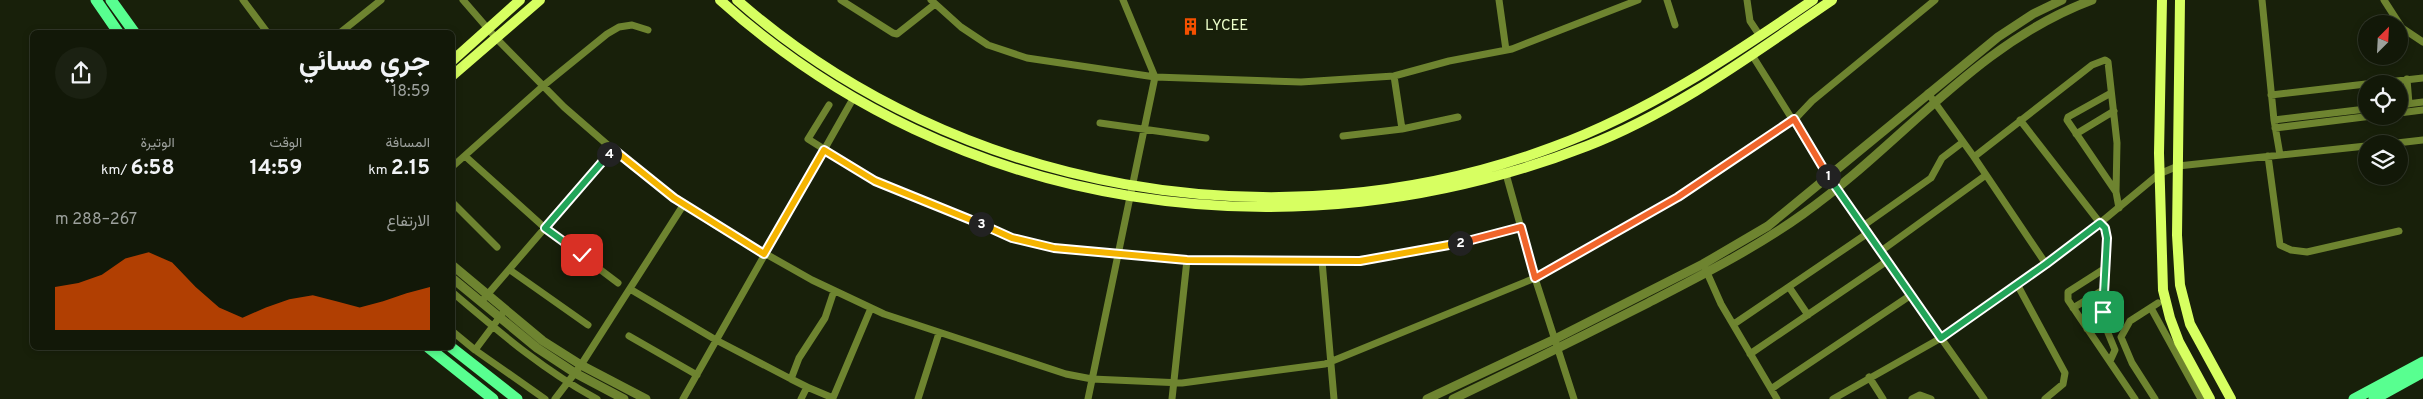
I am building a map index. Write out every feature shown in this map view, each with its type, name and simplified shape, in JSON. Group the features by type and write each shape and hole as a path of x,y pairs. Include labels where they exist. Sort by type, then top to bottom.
{"highway":[{"path":"96,0 117,30"},
{"path":"111,0 133,30"},
{"path":"432,350 494,399"},
{"path":"455,350 517,399"},
{"path":"2354,399 2423,362"},
{"path":"2374,399 2423,372"}],"main road":[{"path":"455,58 520,0"},
{"path":"455,73 540,0"},
{"path":"720,0 783,50 854,97 931,136 984,158 1035,175 1130,197 1197,206 1262,208 1326,206 1390,199 1467,185 1588,146 1628,128 1813,0"},
{"path":"737,0 794,46 876,98 917,119 1000,153 1065,172 1166,192 1296,199 1373,192 1432,183 1552,148 1680,93 1752,55 1832,0"},
{"path":"2162,0 2161,267 2165,299 2179,342 2210,399"},
{"path":"2180,0 2178,166 2180,284 2184,305 2194,332 2231,399"}],"street":[{"path":"243,0 266,30"},
{"path":"344,30 381,0"},
{"path":"463,0 496,38 543,86 613,149 684,204 764,254 871,308 939,333 1066,374 1092,379 1182,383 1330,362 1535,278 1678,197 1794,119 1812,101 1934,0"},
{"path":"841,0 897,34 933,2 961,27 988,44 1027,58 1155,77 1302,82 1394,76 1449,61 1506,50 1638,0"},
{"path":"1088,399 1117,254 1134,186 1155,77 1123,0"},
{"path":"1500,0 1506,50"},
{"path":"1667,0 1675,24"},
{"path":"1748,0 1750,21 1760,36"},
{"path":"1705,268 1768,226 1998,37 2032,14 2062,0"},
{"path":"1453,399 1556,344 1771,236 1836,189 1934,102 2032,27 2092,0"},
{"path":"2262,0 2274,124 2280,155"},
{"path":"2384,0 2402,28 2423,42"},
{"path":"455,164 543,86 607,34 619,27 632,25 648,30"},
{"path":"1752,55 1794,119 1836,189 1984,399"},
{"path":"1974,157 2058,90 2102,60 2108,62 2118,162 2116,192 2119,208"},
{"path":"1394,76 1402,129"},
{"path":"2408,80 2423,78"},
{"path":"2272,95 2358,85"},
{"path":"2408,92 2409,104 2423,102"},
{"path":"2111,93 2068,117 2068,122 2116,192"},
{"path":"1928,94 1974,157 2046,264"},
{"path":"683,399 854,97"},
{"path":"829,105 808,139 824,150 875,181 1012,238 1054,248 1187,260 1360,261 1454,245 1521,227"},
{"path":"2274,124 2358,110"},
{"path":"2408,112 2423,110"},
{"path":"2076,134 2114,111"},
{"path":"1343,136 1402,129 1458,117"},
{"path":"2274,124 2358,117"},
{"path":"2020,120 2106,232 2103,290 2104,317 2115,350 2110,361"},
{"path":"1100,123 1206,138"},
{"path":"2408,142 2423,140"},
{"path":"1734,324 1789,287 1865,230 1930,178 1942,158 1963,142"},
{"path":"1833,399 1941,338 2046,264 2160,174 2178,166 2358,147"},
{"path":"484,299 613,149"},
{"path":"465,156 545,228 618,283"},
{"path":"2268,156 2280,245 2291,250 2307,252 2399,231"},
{"path":"1506,174 1535,278 1574,399"},
{"path":"1881,251 1986,175"},
{"path":"555,399 581,365 684,204"},
{"path":"455,205 497,247"},
{"path":"1172,399 1187,260"},
{"path":"1322,261 1334,399"},
{"path":"1750,354 1887,261"},
{"path":"455,268 484,299"},
{"path":"1705,268 1721,304 1777,399"},
{"path":"2104,269 2068,292 2068,300 2135,399"},
{"path":"510,270 588,325"},
{"path":"455,280 581,365 646,399"},
{"path":"2017,284 2065,373 2064,384 2045,399"},
{"path":"1789,287 1808,315"},
{"path":"630,289 716,340 807,387 834,398 871,308"},
{"path":"2074,308 2103,290"},
{"path":"791,379 800,358 825,318 834,291"},
{"path":"455,295 492,326 567,383 597,399"},
{"path":"1771,389 1911,295"},
{"path":"2155,399 2132,363 2122,337 2130,321 2158,303"},
{"path":"2151,308 2201,399"},
{"path":"475,350 502,313"},
{"path":"502,313 537,348 575,373 624,399"},
{"path":"2087,329 2104,317"},
{"path":"455,333 475,350 545,399"},
{"path":"918,399 939,333"},
{"path":"2096,341 2108,333"},
{"path":"629,336 697,374"},
{"path":"1427,399 1556,344"},
{"path":"1869,377 1883,399"},
{"path":"801,399 807,387"},
{"path":"1912,399 1920,395 1930,399"}],"place":[{"name":"LYCEE","path":"1191,26"}],"route":[{"path":"582,255 545,228 613,149 633,167 674,198 764,254 824,150 875,181 910,197 967,218 1012,238 1054,248 1187,260 1360,261 1454,245 1521,227 1535,278 1678,197 1794,119 1836,189 1941,338 2046,264 2100,223 2105,228 2107,238 2103,312"}]}
